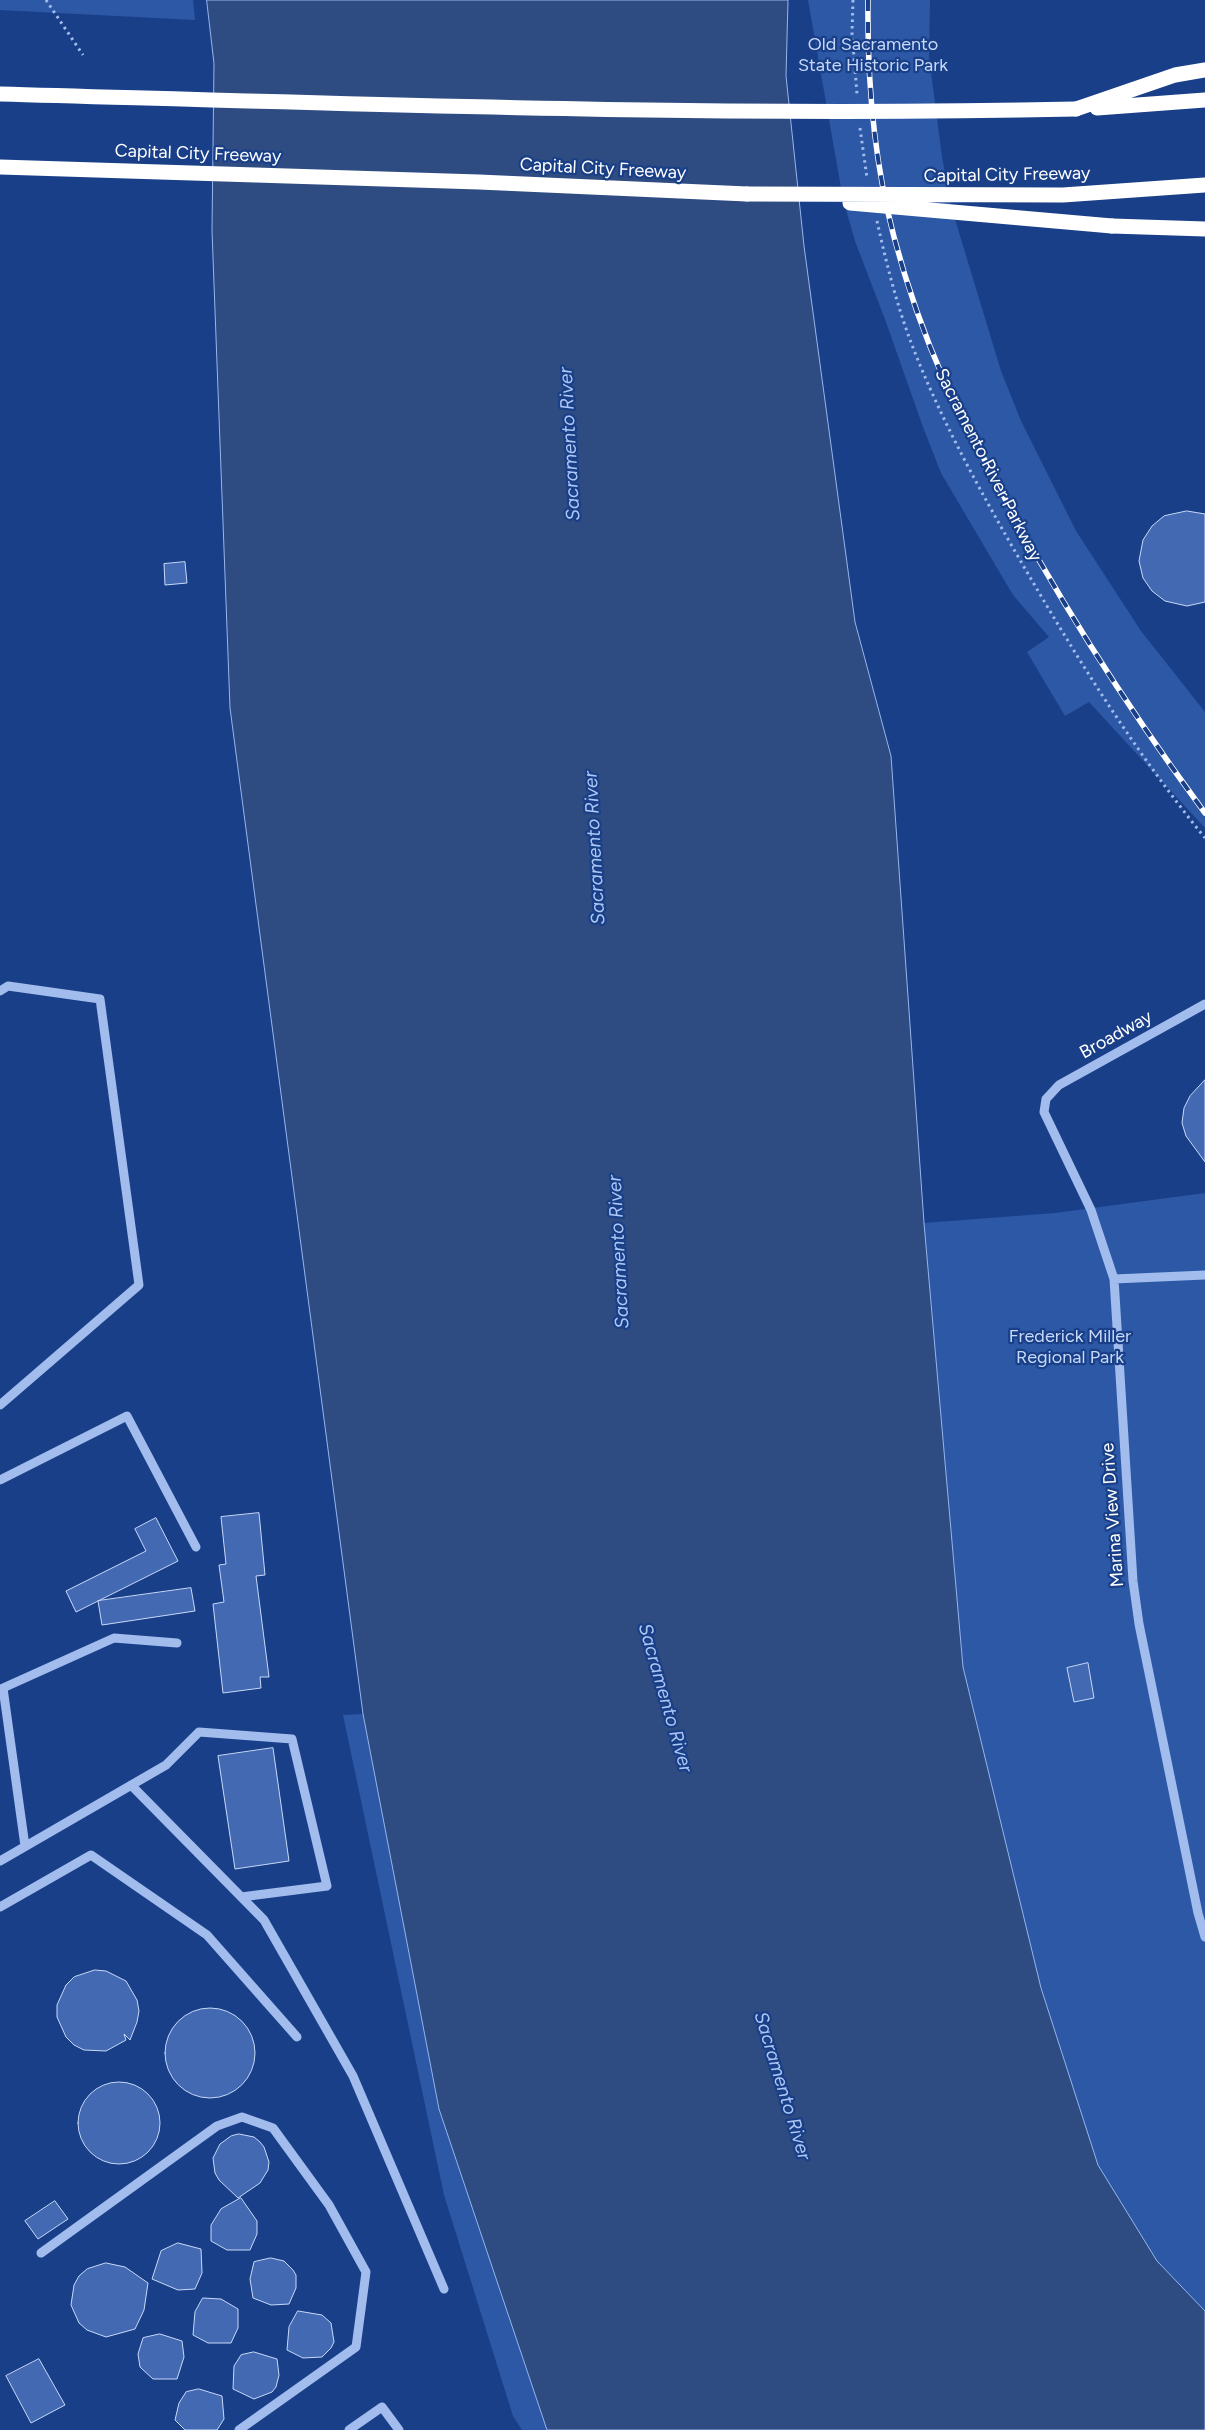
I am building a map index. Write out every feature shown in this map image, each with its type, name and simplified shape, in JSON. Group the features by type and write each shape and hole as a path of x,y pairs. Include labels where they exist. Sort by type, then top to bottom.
{"highway":[{"path":"1076,109 1175,75 1205,70"},
{"path":"0,94 616,111 903,113 1076,109 1205,100"},
{"name":"Capital City Freeway","path":"0,167 469,181 747,194 1063,195 1205,185"},
{"path":"747,194 1132,227 1205,229"}],"street":[{"path":"0,991 8,986 100,999 139,1285 0,1405"},
{"name":"Broadway","path":"1046,1099 1058,1086 1205,1004"},
{"name":"Marina View Drive","path":"1046,1099 1044,1112 1046,1120 1091,1210 1114,1279 1133,1581 1141,1634 1205,1937"},
{"path":"1114,1279 1205,1275"},
{"path":"0,1480 127,1416 196,1546"},
{"path":"25,1846 3,1688 114,1638 177,1643"},
{"path":"0,1861 166,1765 198,1732 292,1739 327,1886 241,1897"},
{"path":"131,1785 264,1920 353,2076 444,2289"},
{"path":"0,1907 91,1855 207,1935 297,2037"},
{"path":"41,2253 217,2126 242,2117 273,2128 329,2205 366,2272 356,2347 239,2430"},
{"path":"349,2430 382,2406 399,2430"}],"path":[{"path":"46,0 83,55"},
{"path":"852,0 852,33 858,100"},
{"path":"859,119 862,157 869,185"},
{"name":"Sacramento River Parkway","path":"875,213 884,251 912,344 954,437 1008,540 1070,646 1173,799 1205,838"}],"green space":[{"path":"0,0 193,0 195,20 0,10"},
{"name":"Old Sacramento State Historic Park","path":"808,0 930,0 929,57 942,157 951,206 1001,371 1021,421 1076,531 1141,631 1205,712 1205,828 1089,702 1065,716 1027,652 1049,637 1013,595 941,473 855,241 843,199"},
{"name":"Frederick Miller Regional Park","path":"1205,1193 1205,2311 1157,2261 1098,2165 1041,1988 963,1667 924,1223 1055,1213"},
{"path":"363,1714 439,2109 547,2430 522,2430 513,2416 444,2195 343,1715"}],"water":[{"name":"Sacramento River","path":"207,0 788,0 786,76 804,246 855,622 891,756 924,1223 963,1667 1041,1988 1098,2165 1157,2261 1205,2311 1205,2430 547,2430 439,2109 363,1714 230,708 212,231 214,64"}],"building":[{"path":"1187,511 1205,514 1205,602 1187,606 1165,601 1152,591 1143,578 1139,561 1143,540 1152,526 1164,516"},
{"path":"185,562 187,583 165,585 164,564"},
{"path":"1205,1080 1205,1162 1186,1136 1182,1123 1184,1108 1190,1096"},
{"path":"259,1513 265,1575 256,1576 269,1677 260,1677 261,1688 223,1693 213,1604 224,1602 219,1565 226,1564 221,1517"},
{"path":"156,1518 178,1561 76,1612 66,1591 146,1551 135,1529"},
{"path":"191,1588 195,1611 102,1625 98,1601"},
{"path":"1088,1663 1094,1698 1074,1702 1067,1668"},
{"path":"273,1748 289,1861 235,1869 218,1756"},
{"path":"95,1970 106,1971 126,1981 137,2000 139,2011 130,2040 124,2034 126,2040 106,2051 84,2050 74,2045 66,2037 57,2017 57,2005 66,1985 74,1977"},
{"path":"210,2008 227,2011 242,2021 252,2036 255,2053 252,2070 242,2085 227,2095 210,2098 193,2095 178,2085 168,2070 165,2053 168,2036 178,2021 193,2011"},
{"path":"119,2082 135,2085 148,2094 157,2107 160,2123 157,2139 148,2152 135,2161 119,2164 103,2161 90,2152 81,2139 78,2123 81,2107 90,2094 103,2085"},
{"path":"239,2134 254,2137 260,2142 264,2147 269,2162 268,2170 260,2183 238,2198 219,2180 215,2173 213,2158 220,2144 231,2136"},
{"path":"241,2198 257,2221 257,2234 250,2250 227,2250 211,2241 211,2225 221,2209"},
{"path":"55,2201 68,2219 38,2239 25,2221"},
{"path":"178,2243 201,2249 202,2273 195,2289 178,2290 152,2279 161,2251"},
{"path":"271,2258 284,2261 296,2275 296,2288 289,2304 271,2305 253,2298 250,2279 254,2262"},
{"path":"106,2263 125,2267 148,2283 144,2310 135,2329 106,2337 87,2330 79,2323 71,2305 74,2285 79,2276 87,2269"},
{"path":"203,2298 221,2299 238,2309 238,2328 231,2343 208,2343 193,2335 195,2312"},
{"path":"298,2311 322,2315 331,2323 334,2342 322,2357 303,2358 287,2350 289,2327"},
{"path":"160,2334 182,2341 184,2357 177,2379 153,2379 140,2367 138,2354 143,2338"},
{"path":"254,2352 277,2359 279,2375 276,2387 272,2392 254,2399 233,2389 234,2366 241,2355"},
{"path":"39,2359 65,2405 31,2423 6,2376"},
{"path":"199,2389 222,2396 224,2419 217,2430 185,2430 175,2420 179,2403 186,2392"}],"railway":[{"path":"868,0 873,120 881,179 894,237 905,274 916,310 937,364 956,406 1017,522 1067,607 1120,691 1205,813"}]}
